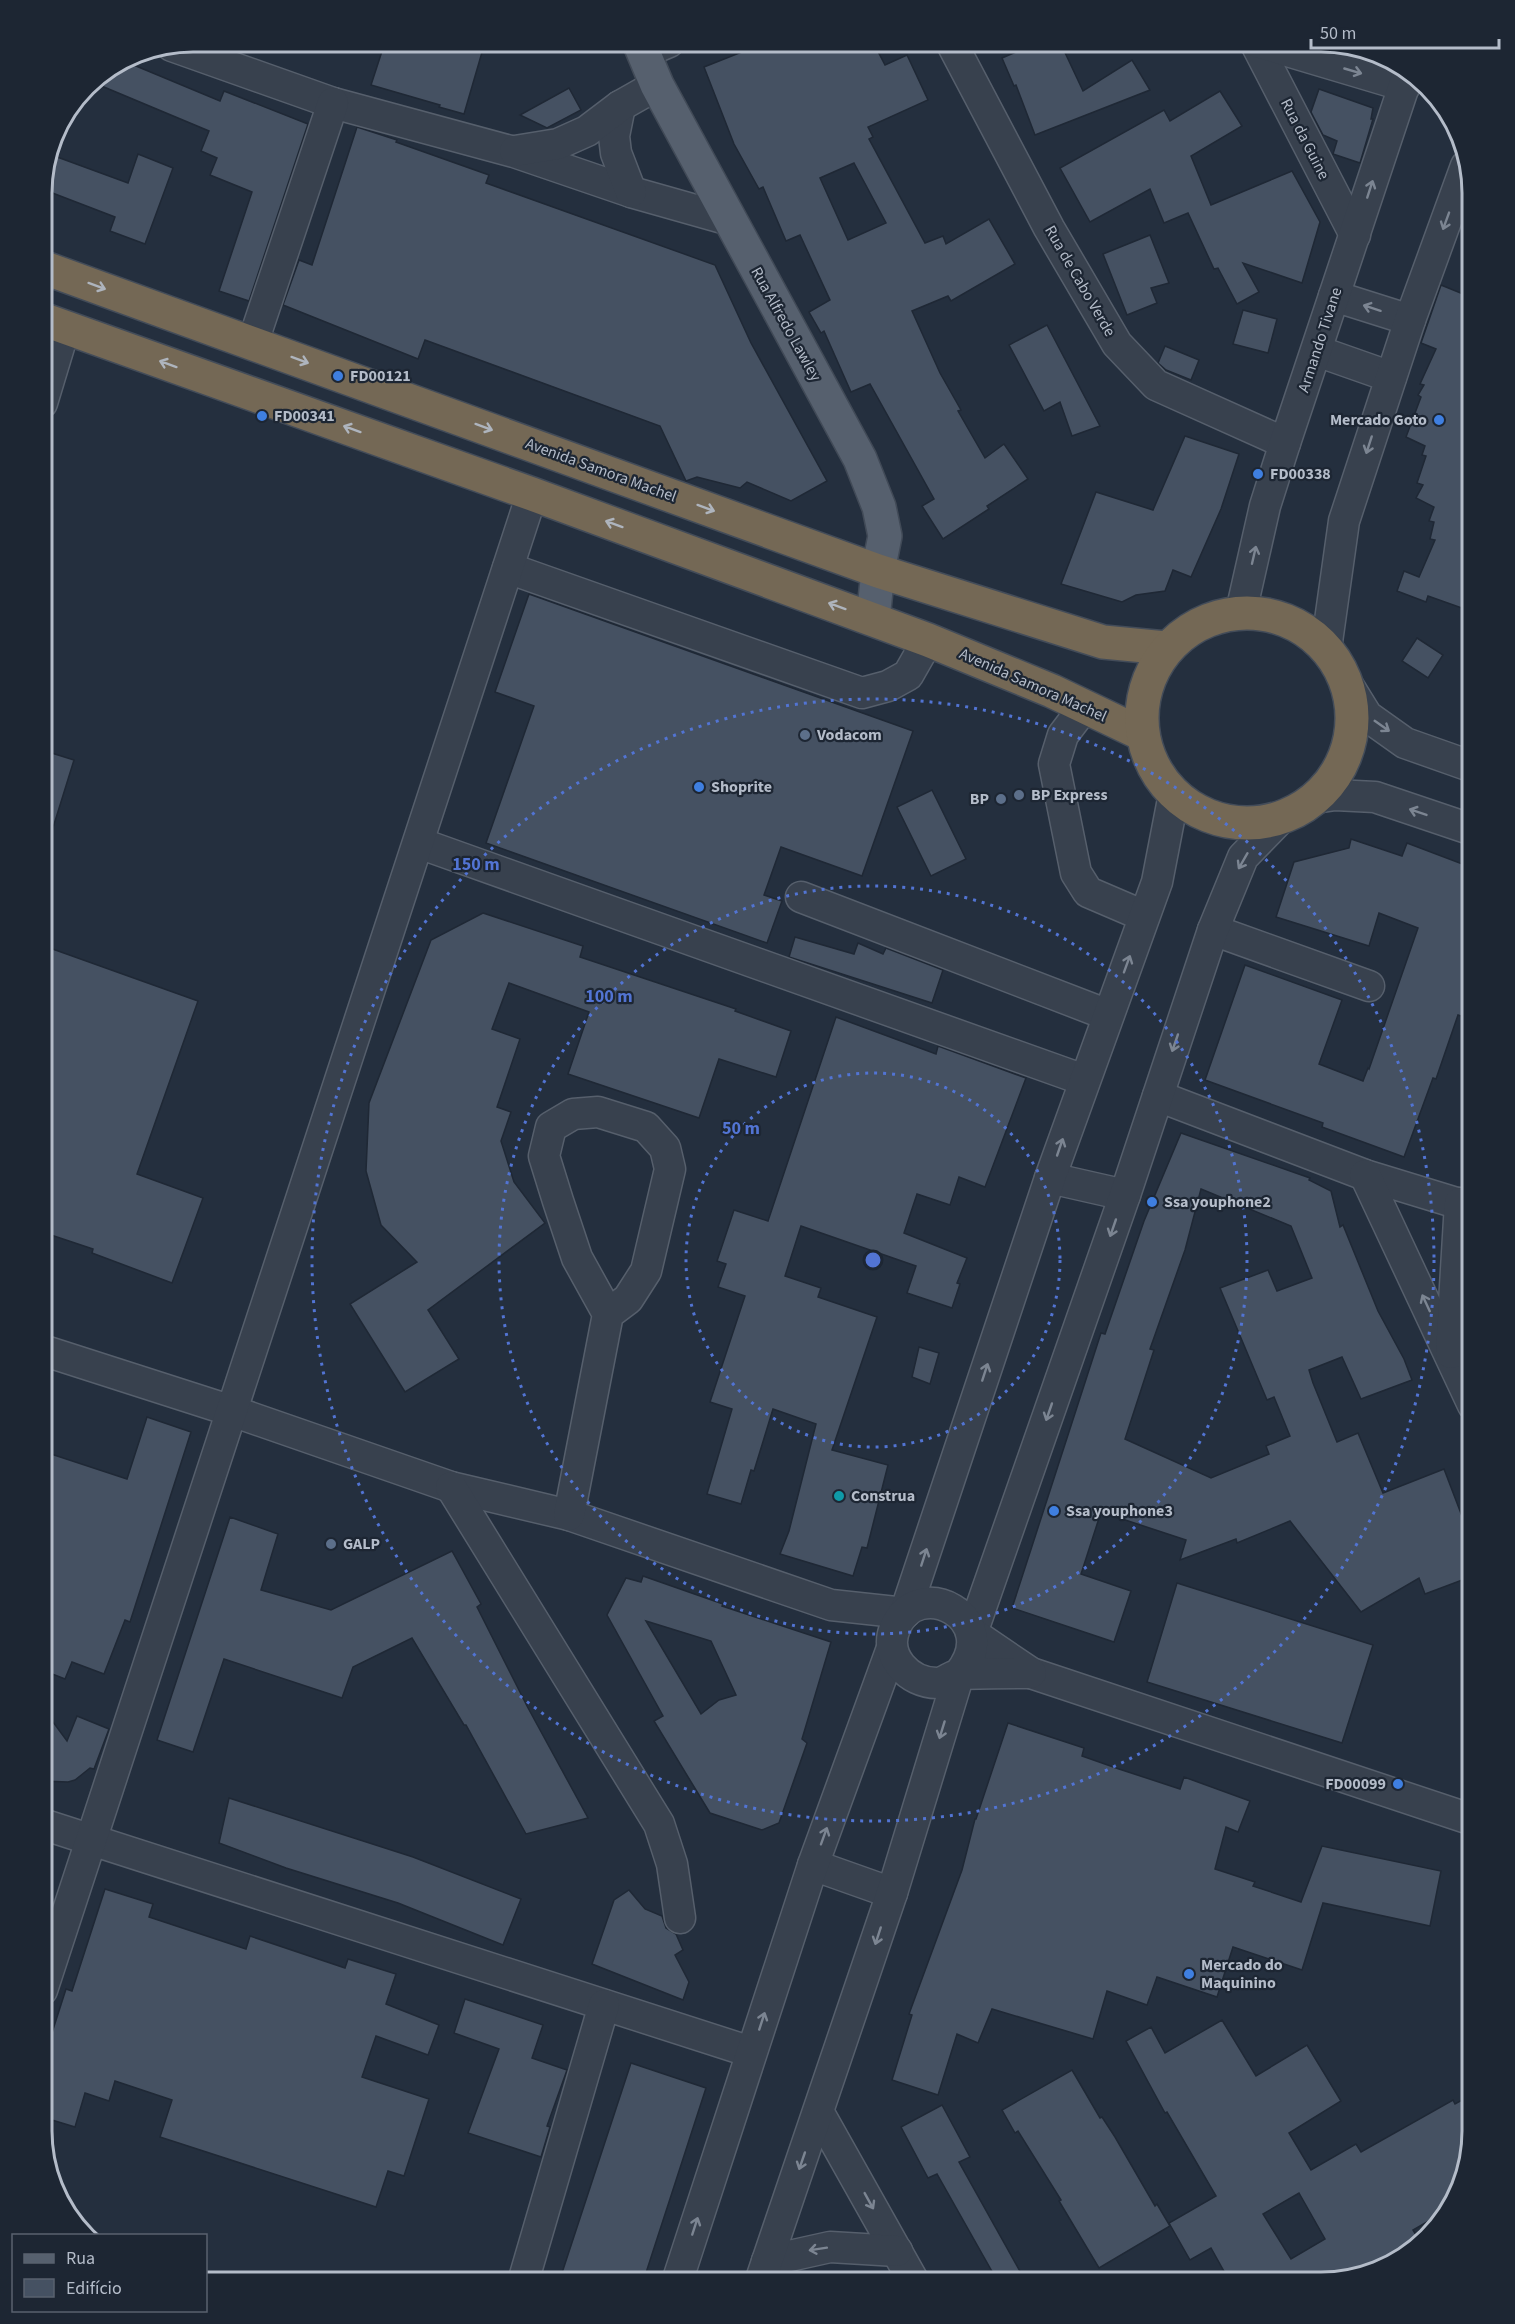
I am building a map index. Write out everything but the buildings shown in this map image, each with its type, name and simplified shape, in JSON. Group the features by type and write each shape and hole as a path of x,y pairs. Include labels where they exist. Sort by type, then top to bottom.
{"highway":[{"name":"Avenida Samora Machel","path":"53,271 878,571 1103,642 1166,648"},
{"path":"126,349 140,302"},
{"name":"Avenida Samora Machel","path":"54,323 873,619 1085,706 1142,734"},
{"path":"393,444 408,399"},
{"path":"651,538 669,494"},
{"path":"1241,612 1277,616 1304,629 1326,649 1346,682 1352,718 1345,754 1333,778 1315,798 1282,817 1257,823 1232,822 1207,816 1189,806 1174,794 1153,766 1142,734 1146,684 1166,648 1200,622 1241,612"}],"main road":[{"name":"Rua Alfredo Lawley","path":"651,52 657,85 860,459 879,507 885,536 878,571 873,619"}],"street":[{"path":"190,52 333,103 514,152 631,192 730,220"},
{"name":"Rua de Cabo Verde","path":"957,53 1049,228 1117,344 1156,385 1285,443"},
{"name":"Rua da Guine","path":"1262,53 1355,236"},
{"path":"1301,53 1402,78"},
{"name":"Armando Tivane","path":"1241,612 1266,506 1285,443 1406,81"},
{"path":"514,152 558,144 587,131 620,106 657,85"},
{"path":"253,342 333,103"},
{"path":"620,106 614,136 616,153 631,192"},
{"path":"1326,649 1344,521 1410,320 1461,179"},
{"path":"1334,296 1410,320"},
{"path":"1317,351 1391,377"},
{"path":"52,1958 532,494"},
{"path":"508,568 862,693 888,686 908,675 928,640"},
{"path":"1346,682 1367,716 1405,743 1462,763"},
{"path":"1085,706 1062,735 1054,764 1076,873 1088,892 1144,916"},
{"path":"682,2271 751,2052 813,1866 892,1648 894,1629 905,1612 1050,1178 1157,882 1174,794"},
{"path":"1315,798 1335,795 1375,797 1462,826"},
{"path":"764,2271 892,1893 958,1674 971,1655 972,1633 1125,1194 1213,930 1243,857 1282,817"},
{"path":"419,843 1084,1080"},
{"path":"801,897 1108,1015"},
{"path":"1213,930 1369,986"},
{"path":"1158,1096 1365,1175 1462,1204"},
{"path":"569,1515 608,1314 577,1258 544,1156 551,1127 573,1114 598,1112 646,1126 665,1148 670,1169 646,1271 628,1299 608,1314"},
{"path":"1365,1175 1462,1382"},
{"path":"1050,1178 1125,1194"},
{"path":"1450,1356 1462,1243"},
{"path":"52,1353 232,1411 451,1487 569,1515 831,1605 905,1612 920,1604 936,1602 952,1607 964,1618 972,1633 1031,1673 1462,1816"},
{"path":"451,1487 659,1824 672,1864 680,1918"},
{"path":"831,1605 892,1648 901,1668 918,1680 939,1683 958,1674 1031,1673"},
{"path":"52,1827 751,2052"},
{"path":"813,1866 892,1893"},
{"path":"527,2271 604,2005"},
{"path":"819,2113 908,2272"},
{"path":"764,2271 830,2247 897,2251"}],"place":[{"name":"FD00121","path":"338,376"},
{"name":"FD00341","path":"262,416"},
{"name":"Mercado Goto","path":"1439,420"},
{"name":"FD00338","path":"1258,474"},
{"name":"Vodacom","path":"805,735"},
{"name":"Shoprite","path":"699,787"},
{"name":"BP Express","path":"1019,795"},
{"name":"BP","path":"1001,799"},
{"name":"Ssa youphone2","path":"1152,1202"},
{"name":"Construa","path":"839,1496"},
{"name":"Ssa youphone3","path":"1054,1511"},
{"name":"GALP","path":"331,1544"},
{"name":"FD00099","path":"1398,1784"},
{"name":"Mercado do Maquinino","path":"1189,1974"}]}
